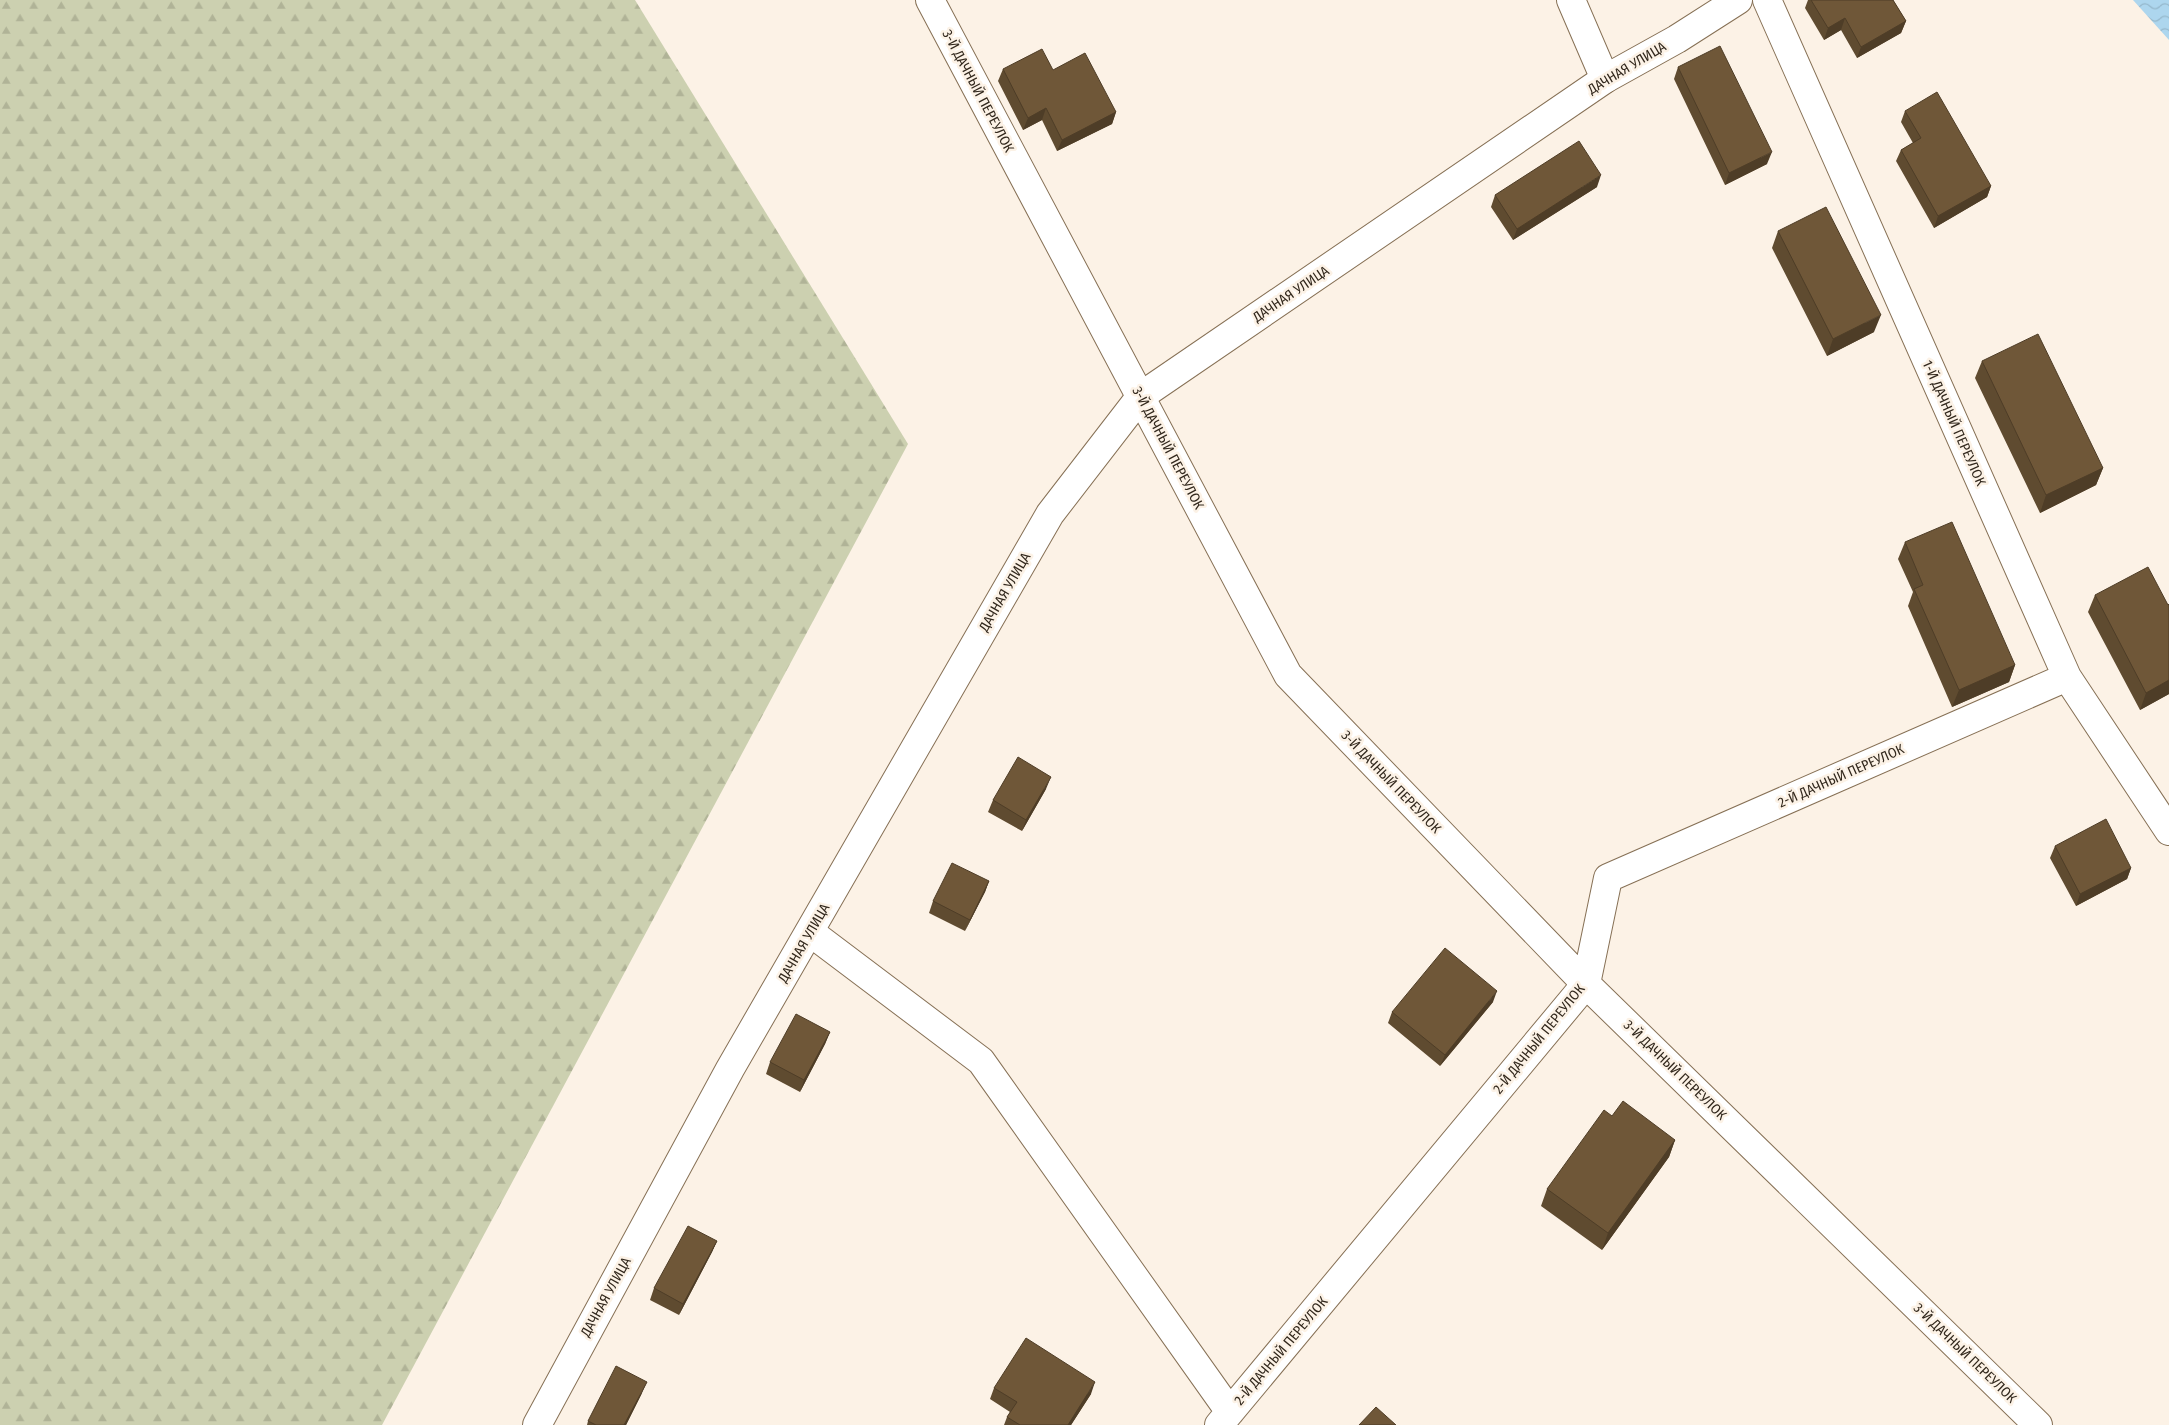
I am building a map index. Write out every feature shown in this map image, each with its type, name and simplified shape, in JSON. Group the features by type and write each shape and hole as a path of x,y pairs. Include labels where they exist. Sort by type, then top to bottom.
{"street":[{"name":"3-Й ДАЧНЫЙ ПЕРЕУЛОК","path":"930,0 1288,675 1586,984 2038,1425"},
{"path":"1571,0 1606,79"},
{"name":"ДАЧНАЯ УЛИЦА","path":"537,1425 730,1069 1050,514 1141,396 1606,79 1677,39 1738,0"},
{"name":"1-Й ДАЧНЫЙ ПЕРЕУЛОК","path":"1767,0 2067,676 2169,831"},
{"name":"2-Й ДАЧНЫЙ ПЕРЕУЛОК","path":"1224,1419 1586,984 1608,878 2067,676"},
{"path":"810,932 981,1061 1224,1419"}],"green space":[{"path":"0,0 635,0 908,444 382,1425 0,1425"}],"water":[{"path":"2133,0 2169,0 2169,40"}],"building":[{"path":"1811,0 1893,0 1906,21 1861,47 1845,18 1828,28"},
{"path":"1720,46 1772,152 1729,173 1678,67"},
{"path":"1042,49 1053,70 1085,53 1116,112 1062,140 1046,108 1028,118 1003,69"},
{"path":"1937,92 1991,186 1938,216 1901,150 1921,138 1905,111"},
{"path":"1579,141 1601,175 1517,229 1495,195"},
{"path":"1826,207 1881,315 1833,339 1778,231"},
{"path":"2038,334 2103,468 2046,495 1982,361"},
{"path":"1952,522 2015,665 1959,690 1914,589 1923,585 1905,542"},
{"path":"2148,567 2169,604 2169,680 2146,693 2095,595"},
{"path":"1018,757 1051,777 1026,820 993,800"},
{"path":"2106,819 2131,868 2080,894 2055,846"},
{"path":"952,863 989,881 970,920 933,901"},
{"path":"1445,948 1497,991 1445,1055 1392,1012"},
{"path":"796,1014 830,1032 804,1080 770,1062"},
{"path":"1623,1101 1675,1140 1608,1233 1547,1189 1604,1110 1612,1116"},
{"path":"688,1226 717,1241 683,1304 654,1288"},
{"path":"1026,1338 1095,1382 1068,1425 1020,1425 1007,1417 1017,1402 994,1388"},
{"path":"616,1366 647,1382 624,1425 596,1425 588,1421"},
{"path":"1376,1407 1396,1425 1359,1425"}]}
